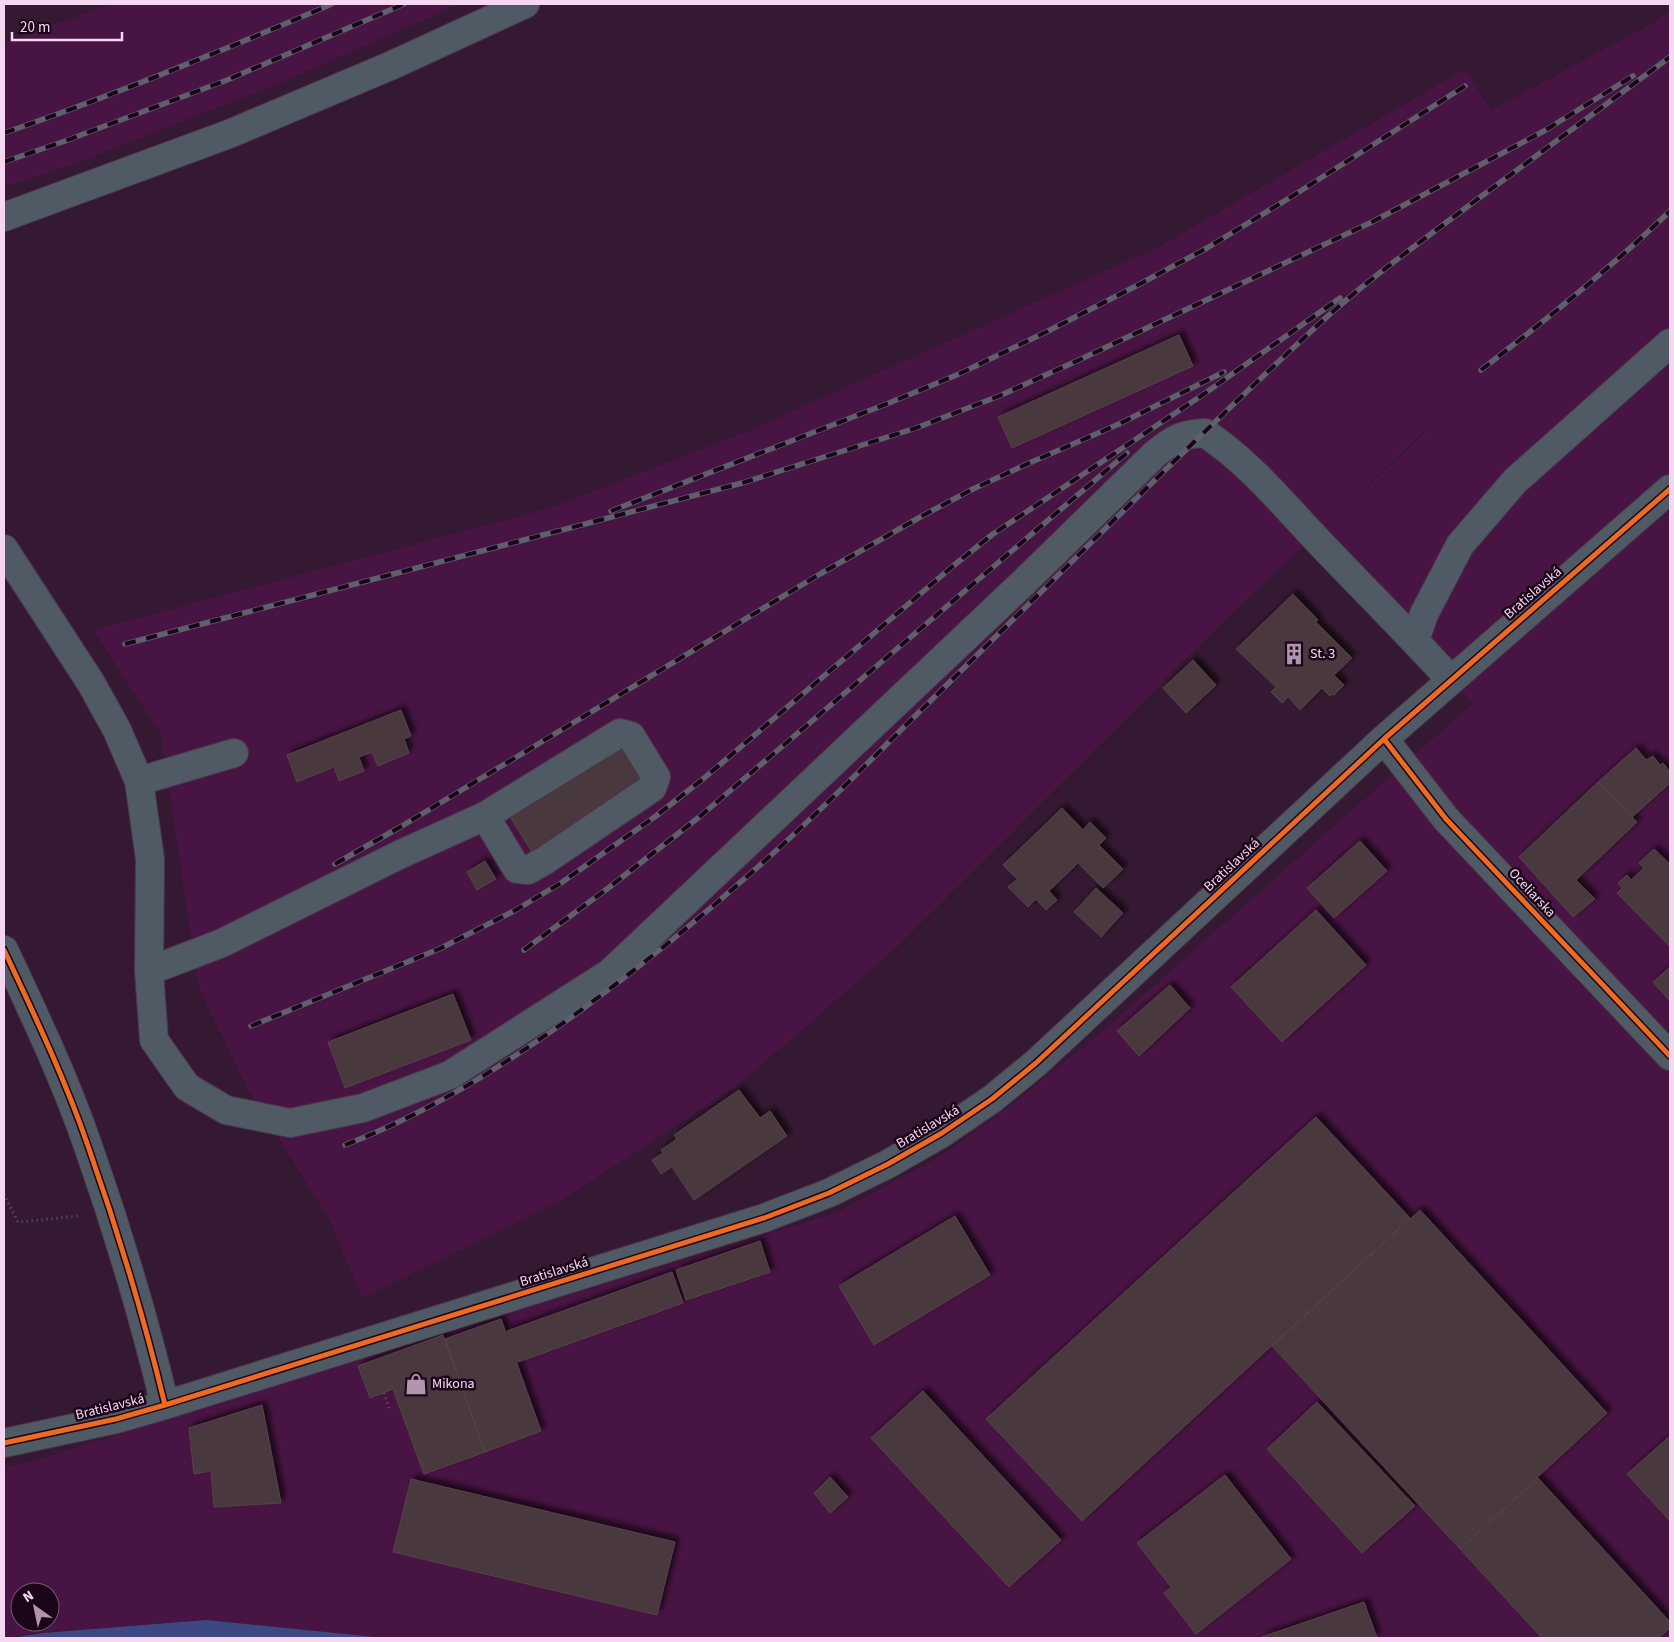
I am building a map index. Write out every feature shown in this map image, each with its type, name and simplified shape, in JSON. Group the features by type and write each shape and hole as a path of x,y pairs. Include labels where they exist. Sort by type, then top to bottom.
{"street":[{"path":"4,217 229,134 390,66 525,4"},
{"path":"1415,640 1424,614 1460,545 1466,538 1515,481 1670,343"},
{"path":"4,549 91,683 117,730 139,781 150,859 149,971 154,1040 187,1086 226,1110 290,1123 363,1108 450,1075 610,973 1024,584 1155,454 1169,442 1181,436 1205,433 1227,448 1287,506 1451,680"},
{"name":"Bratislavská","path":"4,1443 116,1419 165,1405 764,1218 829,1192 888,1164 942,1133 983,1105 1036,1064 1384,739 1670,490"},
{"path":"149,971 222,943 401,854 485,816 620,733 631,736 656,777 652,788 528,870 517,869 485,816"},
{"name":"Oceliarska","path":"1384,739 1446,819 1670,1056"},
{"path":"139,781 234,753"},
{"path":"4,950 38,1023 88,1145 135,1292 165,1405"}],"path":[{"path":"4,1194 18,1222 82,1216"},
{"path":"384,1393 389,1408"}],"shaded area":[{"path":"111,4 461,4 275,85 79,162 4,187 4,43"},
{"path":"1670,10 1670,1638 385,1638 206,1620 60,1632 60,1582 10,1582 10,1632 56,1632 4,1638 4,1466 27,1463 838,1212 943,1155 1006,1109 1105,1029 1473,703 1426,652 1322,529 1442,417 1418,437 1226,619 893,951 738,1085 561,1201 362,1298 330,1221 246,1086 198,985 161,734 93,630 550,508 746,432 1159,247 1465,69 1491,110 1650,25"}],"water":[{"path":"206,1620 385,1638 11,1638 60,1632"}],"building":[{"path":"1179,335 1193,366 1012,448 998,417"},
{"name":"St. 3","path":"1293,594 1318,620 1316,622 1352,658 1334,675 1344,685 1334,695 1330,696 1322,688 1300,710 1288,697 1282,703 1271,692 1276,687 1236,649"},
{"path":"1193,660 1216,685 1186,713 1163,688"},
{"path":"401,710 411,736 404,739 409,753 378,766 372,752 359,757 364,771 339,781 334,767 297,782 287,755"},
{"path":"613,733 643,783 532,852 510,817 586,770 577,755"},
{"path":"1636,748 1646,760 1653,756 1660,765 1663,763 1670,772 1670,783 1632,817 1598,782"},
{"path":"1598,782 1637,822 1576,880 1595,899 1573,917 1519,857"},
{"path":"1062,808 1083,830 1090,822 1106,838 1099,845 1123,869 1103,888 1078,863 1049,891 1057,900 1046,910 1036,899 1028,907 1008,887 1017,879 1003,865"},
{"path":"1360,841 1387,871 1334,918 1307,888"},
{"path":"1654,849 1670,864 1670,947 1617,893 1622,888 1618,883 1627,875 1631,880 1644,868 1639,863"},
{"path":"485,861 496,879 477,890 467,872"},
{"path":"1096,888 1123,913 1101,937 1074,912"},
{"path":"1316,910 1366,965 1282,1042 1231,987"},
{"path":"1670,967 1670,1001 1653,982"},
{"path":"1170,985 1190,1008 1139,1056 1117,1031"},
{"path":"453,994 471,1040 345,1088 328,1042"},
{"path":"739,1090 760,1118 770,1111 787,1136 694,1200 672,1167 661,1174 652,1160 663,1153 661,1150 677,1139 674,1135"},
{"path":"1316,1117 1410,1218 1082,1521 986,1419"},
{"path":"1420,1210 1607,1413 1460,1549 1272,1346"},
{"path":"955,1216 990,1275 874,1345 839,1286"},
{"path":"760,1241 770,1272 686,1300 676,1270"},
{"path":"672,1272 683,1303 518,1362 507,1331"},
{"path":"501,1319 541,1431 485,1452 445,1339"},
{"path":"443,1335 485,1452 424,1474 393,1389 370,1398 358,1366"},
{"path":"923,1391 1061,1540 1009,1587 871,1438"},
{"path":"1317,1402 1415,1506 1362,1553 1267,1449"},
{"path":"262,1405 281,1503 214,1507 211,1471 194,1474 189,1428"},
{"path":"1670,1436 1670,1521 1627,1474"},
{"path":"1225,1475 1291,1559 1196,1634 1164,1593 1171,1587 1137,1543"},
{"path":"830,1477 848,1497 830,1513 814,1493"},
{"path":"1538,1478 1670,1622 1670,1628 1659,1638 1542,1638 1460,1549"},
{"path":"411,1479 675,1542 657,1615 393,1552"},
{"path":"1364,1602 1377,1638 1259,1638"}],"railway":[{"path":"4,133 169,72 332,4"},
{"path":"4,162 227,80 404,4"},
{"path":"345,1145 377,1132 439,1101 528,1048 584,1008 695,921 759,866 854,777 1164,472 1338,307 1415,246 1670,57"},
{"path":"125,644 742,483 916,428 999,396 1079,360 1372,222 1544,131 1633,76"},
{"path":"611,511 889,403 959,374 1048,331 1207,248 1465,86"},
{"path":"1481,370 1578,293 1670,211"},
{"path":"251,1026 439,949 514,911 561,883 656,816 703,779 993,534 1201,396 1340,298"},
{"path":"335,864 402,826 820,574 922,516 973,489 1119,424 1224,372"},
{"path":"524,950 607,889 698,818 1127,453"}],"cycle path":[{"path":"4,1443 116,1419 165,1405 764,1218 829,1193 888,1164 942,1133 992,1099 1036,1063 1384,739 1670,489"},
{"path":"1384,739 1446,819 1670,1056"},
{"path":"4,950 38,1022 88,1146 130,1275 165,1405"}],"place":[{"name":"St. 3","path":"1294,654"},
{"name":"Mikona","path":"416,1384"}]}
